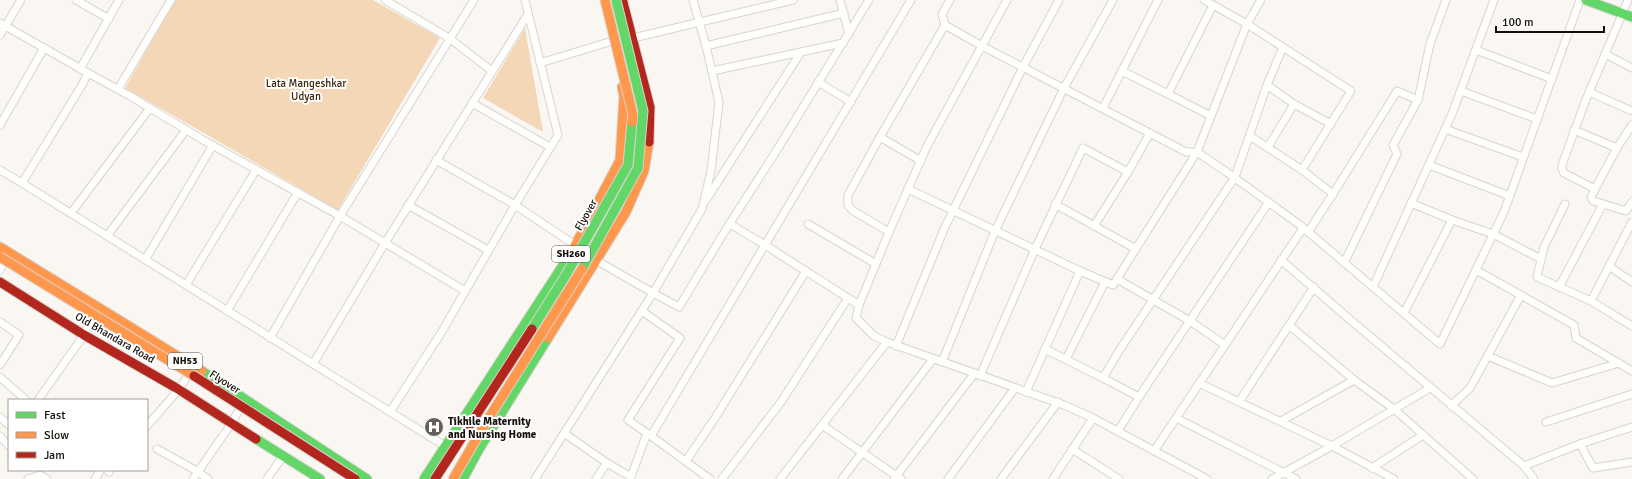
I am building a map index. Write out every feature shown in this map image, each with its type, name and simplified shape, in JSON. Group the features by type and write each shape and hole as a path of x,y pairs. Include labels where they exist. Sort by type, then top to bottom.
{"main road":[{"name":"SH260","path":"424,479 576,246 620,160 624,96 599,0"},
{"name":"Flyover","path":"435,479 566,275 628,165 633,115 605,0"},
{"name":"Flyover","path":"453,479 485,424 584,266 638,168 642,111 616,0"},
{"path":"463,479 478,451 626,212 644,171 650,134 650,107 622,0"},
{"path":"1586,0 1632,17"},
{"name":"NH53","path":"0,247 292,428 367,479"},
{"name":"Flyover","path":"0,257 169,360 355,479"},
{"name":"Flyover","path":"0,267 166,369 338,479"},
{"name":"Old Bhandara Road","path":"0,282 84,335 178,389 320,479"}],"street":[{"path":"0,36 3,24 21,0"},
{"path":"76,0 109,19"},
{"path":"80,69 119,0"},
{"path":"118,89 171,0"},
{"path":"386,0 449,38 492,71"},
{"path":"270,338 340,216 449,38 474,0"},
{"path":"390,412 440,333 488,250 558,135 525,0"},
{"path":"693,0 706,46 719,102 711,171 702,206"},
{"path":"633,38 793,0"},
{"path":"840,0 849,34"},
{"path":"564,432 607,463 630,477 649,434 765,245 911,0"},
{"path":"950,0 942,14 945,25 982,46 1186,152 1197,152 1235,177 1306,230 1440,344 1510,196 1580,0"},
{"path":"1007,0 927,146 889,232 859,305 856,318 874,336 887,342 977,375 1058,402 1093,418 1207,479"},
{"path":"896,346 952,211 1023,67 1059,0"},
{"path":"942,362 995,231 1064,88 1112,0"},
{"path":"1102,108 1158,0"},
{"path":"1204,0 1247,24 1351,91 1302,170"},
{"path":"908,189 1080,271 1113,285 1197,152 1247,24 1261,0"},
{"path":"1344,263 1397,154 1393,145 1418,100 1430,44 1446,0"},
{"path":"1373,287 1445,129 1494,0"},
{"path":"1595,189 1564,173 1562,164 1589,92 1628,0"},
{"path":"436,160 515,205 596,261 653,294 679,307 849,34 866,2"},
{"path":"1168,94 1213,5"},
{"path":"706,46 844,13"},
{"path":"313,364 385,243 528,14"},
{"path":"3,24 80,69 118,89 212,145 340,216 465,291"},
{"path":"889,232 852,210 848,205 848,196 880,137 945,25"},
{"path":"540,63 609,42"},
{"path":"712,71 843,43"},
{"path":"1103,378 1119,351 1235,177 1267,85 1283,47"},
{"path":"0,125 44,48"},
{"path":"1476,50 1552,78"},
{"path":"536,479 564,432 653,294 702,206 800,52"},
{"path":"1605,54 1632,68"},
{"path":"1122,70 1211,116"},
{"path":"22,183 88,73"},
{"path":"818,82 851,102"},
{"path":"1267,85 1294,104 1330,124"},
{"path":"1461,90 1537,119"},
{"path":"1154,451 1281,260 1333,194 1397,91 1418,100"},
{"path":"1589,92 1632,111"},
{"path":"472,103 550,147"},
{"path":"1268,147 1294,104"},
{"path":"71,214 150,108"},
{"path":"1632,125 1617,148 1591,199 1629,212 1632,202"},
{"path":"1445,129 1523,157"},
{"path":"107,236 186,130"},
{"path":"1574,130 1617,148"},
{"path":"1094,226 1128,172 1150,133"},
{"path":"1250,136 1302,170 1333,194"},
{"path":"880,137 920,161"},
{"path":"145,260 212,145"},
{"path":"822,425 897,478 977,375 1055,204 1083,148 1128,172"},
{"path":"1429,165 1510,196"},
{"path":"0,170 445,446"},
{"path":"186,285 256,170"},
{"path":"227,311 298,192"},
{"path":"1118,432 1139,397 1269,202"},
{"path":"1411,203 1452,220 1493,234 1541,259"},
{"path":"1055,204 1136,249"},
{"path":"1565,204 1544,247 1537,277 1591,301 1632,326"},
{"path":"1559,287 1603,204"},
{"path":"408,206 488,250"},
{"path":"1404,313 1452,220"},
{"path":"1591,301 1632,222"},
{"path":"730,224 859,305"},
{"path":"808,224 876,264"},
{"path":"0,270 10,253"},
{"path":"1281,260 1451,406 1524,466 1534,479"},
{"path":"1609,266 1632,282"},
{"path":"1476,270 1574,325 1576,338 1632,371"},
{"path":"686,461 715,418 806,271"},
{"path":"1026,392 1080,271"},
{"path":"1117,279 1190,321 1225,345"},
{"path":"1066,359 1105,282"},
{"path":"1239,402 1314,287"},
{"path":"1451,406 1470,388 1521,296"},
{"path":"722,479 781,402 848,298"},
{"path":"39,399 84,335 95,306"},
{"path":"642,311 680,338 628,420 710,479"},
{"path":"0,322 19,335 0,365"},
{"path":"1289,324 1354,380 1394,409 1473,479"},
{"path":"780,479 887,342"},
{"path":"1045,349 1139,397"},
{"path":"1488,356 1552,383 1619,363"},
{"path":"842,479 933,359"},
{"path":"148,425 178,389 186,382 193,366"},
{"path":"0,377 25,399"},
{"path":"1281,421 1354,380"},
{"path":"1199,384 1281,421 1394,479"},
{"path":"948,479 1015,388"},
{"path":"1272,479 1332,446 1430,388"},
{"path":"1546,422 1632,394"},
{"path":"193,479 197,471 231,424 245,400"},
{"path":"1001,479 1058,402"},
{"path":"0,416 8,424"},
{"path":"1052,479 1093,418"},
{"path":"1176,418 1296,479"},
{"path":"1524,466 1580,444 1632,427"},
{"path":"1372,468 1424,435"},
{"path":"0,436 8,445"},
{"path":"1580,444 1593,468 1632,462"},
{"path":"157,449 197,471 208,479"},
{"path":"1072,449 1119,479"},
{"path":"267,479 282,456"},
{"path":"596,479 607,463"},
{"path":"32,478 40,475 47,479"}],"green space":[{"name":"Lata Mangeshkar Udyan","path":"175,0 373,0 440,38 338,210 125,88"},
{"path":"525,28 543,132 483,98"}],"traffic: fast":[{"path":"582,269 638,168 643,111 616,0"},
{"path":"1586,0 1632,17"},
{"path":"532,329 566,275 628,165 632,122"},
{"path":"424,479 571,253"},
{"path":"463,479 478,451 548,338"},
{"path":"202,371 367,479"},
{"path":"256,439 320,479"}],"traffic: slow":[{"path":"605,0 633,115 632,122"},
{"path":"571,253 620,160 624,96 622,87"},
{"path":"548,338 626,212 644,171 649,142"},
{"path":"0,247 202,371"},
{"path":"0,257 194,376"},
{"path":"453,479 485,424 582,269"}],"traffic: jam":[{"path":"623,2 650,107 649,142"},
{"path":"0,282 84,335 178,389 256,439"},
{"path":"435,479 532,329"},
{"path":"194,376 355,479"}],"place":[{"name":"Tikhile Maternity and Nursing Home","path":"434,427"}]}
